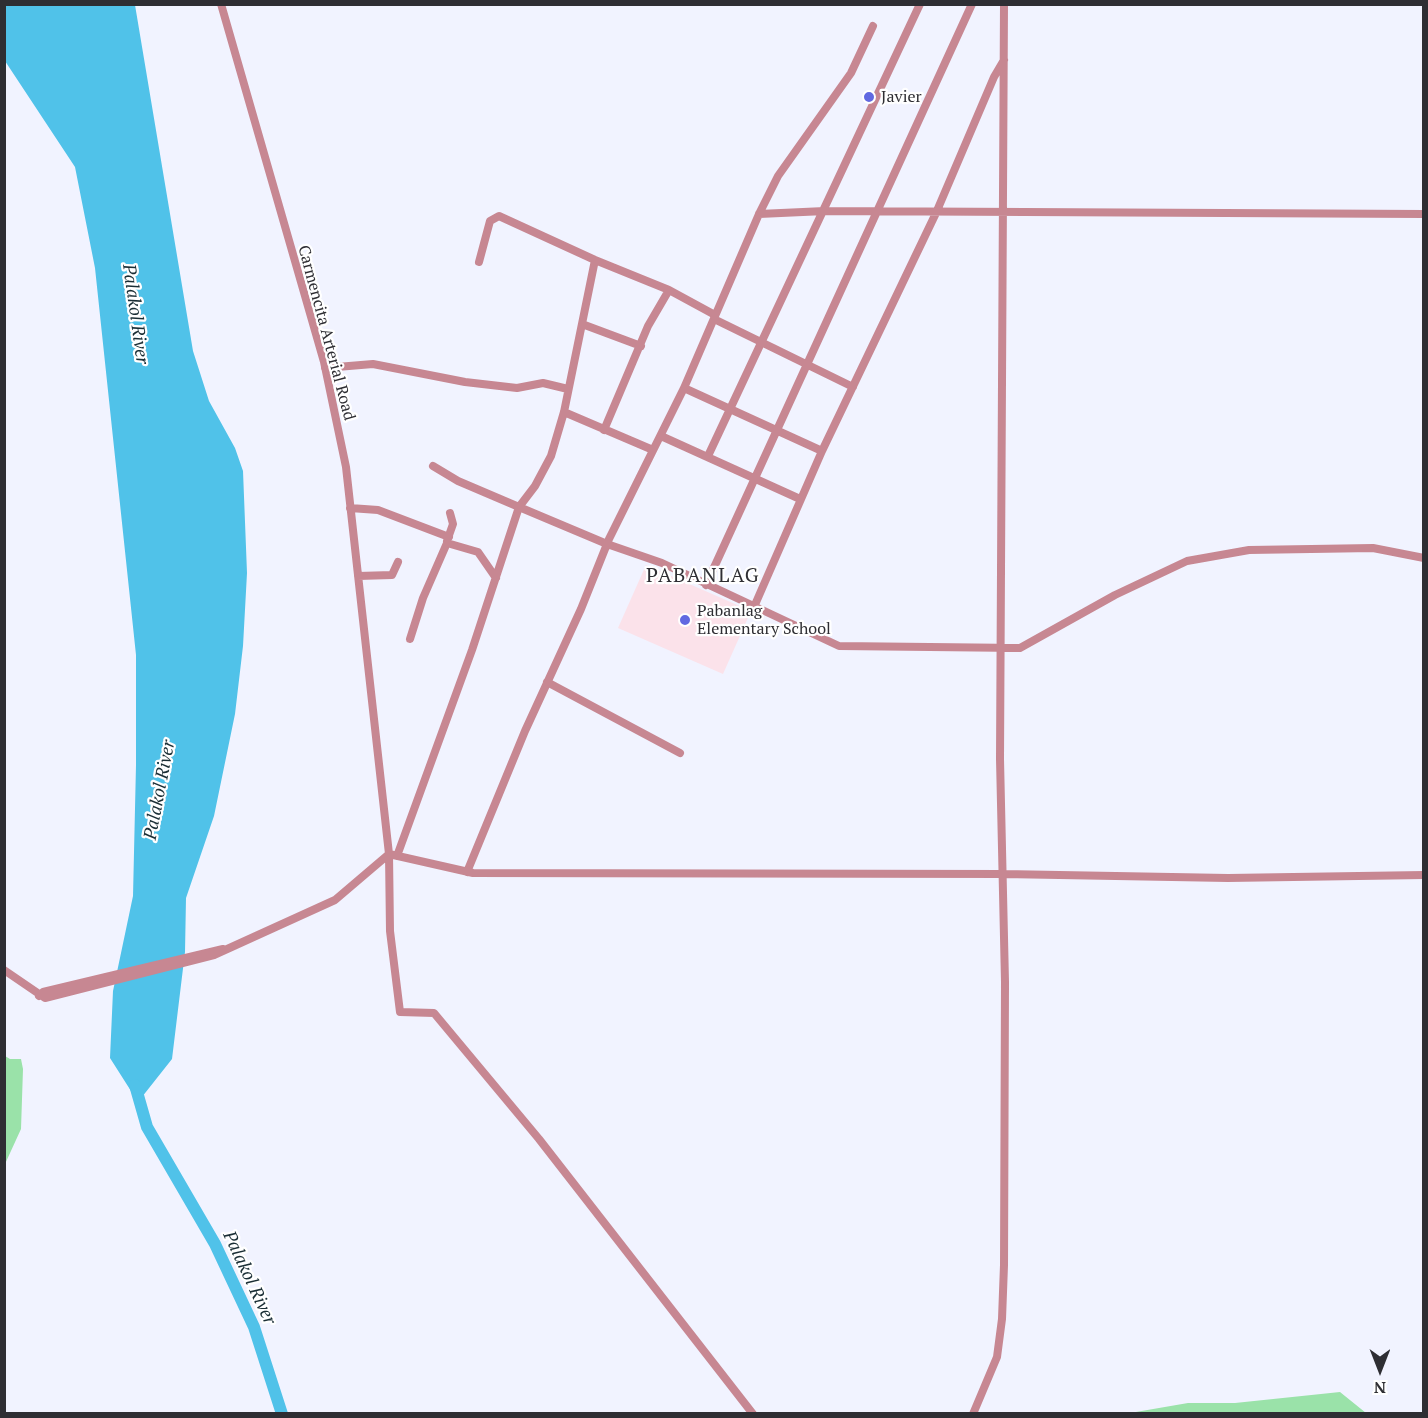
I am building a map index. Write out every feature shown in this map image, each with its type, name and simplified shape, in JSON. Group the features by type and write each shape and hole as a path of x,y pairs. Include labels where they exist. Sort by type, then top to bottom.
{"street":[{"name":"Carmencita Arterial Road","path":"221,4 325,368 345,467 393,855"},
{"path":"708,456 825,212 920,4"},
{"path":"706,585 972,4"},
{"path":"973,1413 997,1357 1002,1319 1006,1108 1002,648 1004,4"},
{"path":"467,872 607,544 684,388 759,214 778,176 851,73 873,26"},
{"path":"754,607 800,499 936,213 994,77 1004,59"},
{"path":"759,214 825,212 1424,214"},
{"path":"479,262 490,221 499,216 595,261 669,290 762,342 853,387"},
{"path":"595,261 564,412 551,456 535,486 519,507 496,578 393,855 390,931 400,1012 434,1013 539,1139 753,1413"},
{"path":"604,430 648,326 669,290"},
{"path":"582,324 641,346"},
{"path":"325,368 373,364 465,382 518,388 543,383 568,389"},
{"path":"684,388 822,451"},
{"path":"564,412 653,450"},
{"path":"661,436 800,499"},
{"path":"433,466 458,481 519,507 607,544 662,563 839,646 1020,648 1115,595 1187,561 1249,550 1373,548 1424,558"},
{"path":"350,508 378,510 478,552 496,578"},
{"path":"410,639 423,598 448,540 453,524 450,513"},
{"path":"358,576 392,575 398,562"},
{"path":"547,682 680,753"},
{"path":"393,855 467,872 1003,874 1205,878 1424,875"},
{"path":"4,970 42,995 225,949 334,900 393,855"}],"shaded area":[{"name":"Pabanlag Elementary School","path":"646,565 751,611 723,674 618,628"}],"green space":[{"path":"5,1056 10,1059 21,1059 23,1069 21,1129 5,1164"},
{"path":"1340,1392 1366,1413 1130,1413 1188,1403 1235,1403"}],"water":[{"path":"4,5 135,5 193,351 209,401 235,448 243,471 247,573 243,646 235,714 214,816 186,898 185,952 172,1059 138,1102 110,1058 113,991 133,896 136,655 95,268 75,167 5,61"}],"waterway":[{"name":"Palakol River","path":"135,1085 147,1127 215,1244 254,1327 282,1414"}],"place":[{"name":"Javier","path":"869,97"},
{"name":"Pabanlag Elementary School","path":"685,620"}],"district":[{"name":"PABANLAG","path":"703,576"}]}
